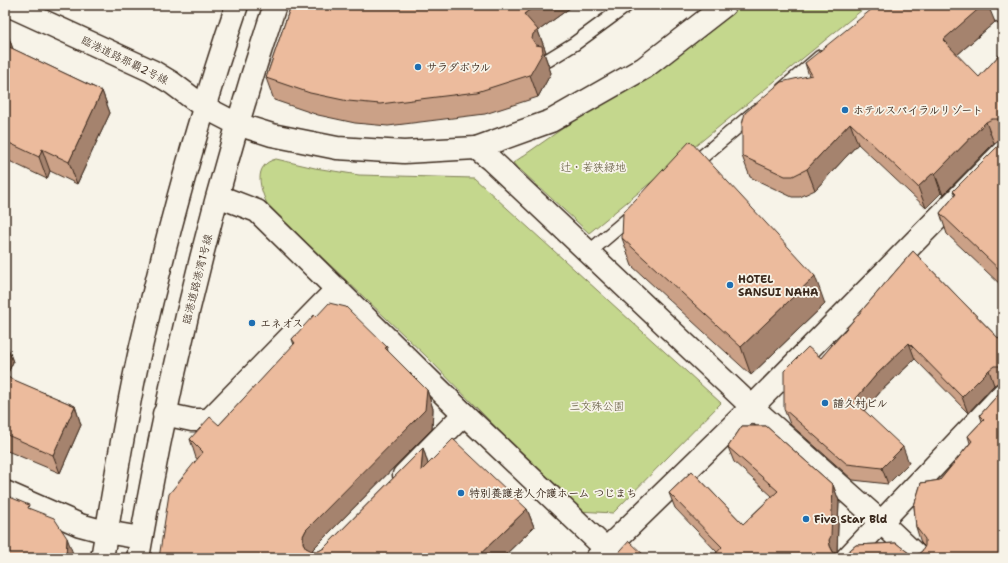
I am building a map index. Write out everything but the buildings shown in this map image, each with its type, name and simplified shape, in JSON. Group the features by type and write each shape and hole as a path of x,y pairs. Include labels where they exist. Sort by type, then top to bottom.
{"street":[{"name":"臨港道路那覇2号線","path":"8,5 152,71 172,83 204,107 237,124 272,135 337,148 404,152 476,148 551,121 644,68 725,5"},
{"path":"102,558 114,480 139,356 183,181 204,107 237,5"},
{"name":"臨港道路港湾1号線","path":"140,548 164,414 218,196 237,124 275,5"},
{"path":"995,5 1003,13"},
{"path":"476,148 491,160 752,407 881,522 919,558"},
{"path":"218,196 257,211 464,414 601,553 752,407 1003,152"},
{"path":"164,414 192,420 209,420 337,289"},
{"path":"847,558 1003,394"},
{"path":"387,492 464,414"},
{"path":"5,492 80,525 106,532 140,548"}],"lane":[{"path":"548,60 574,44 627,5"},
{"path":"678,177 828,51"},
{"path":"588,253 648,203"}],"green space":[{"name":"辻・若狭緑地","path":"740,5 868,5 589,233 513,163"},
{"name":"三文殊公園","path":"276,159 315,168 359,175 474,178 721,403 613,513 578,511 427,357 268,206 262,192 260,178 261,172 268,162"}],"place":[{"name":"サラダボウル","path":"418,67"},
{"name":"ホテルスパイラルリゾート","path":"845,110"},
{"name":"HOTEL SANSUI NAHA","path":"730,285"},
{"name":"エネオス","path":"252,323"},
{"name":"譜久村ビル","path":"825,403"},
{"name":"特別養護老人介護ホーム つじまち","path":"461,493"},
{"name":"Five Star Bld","path":"806,519"}]}
